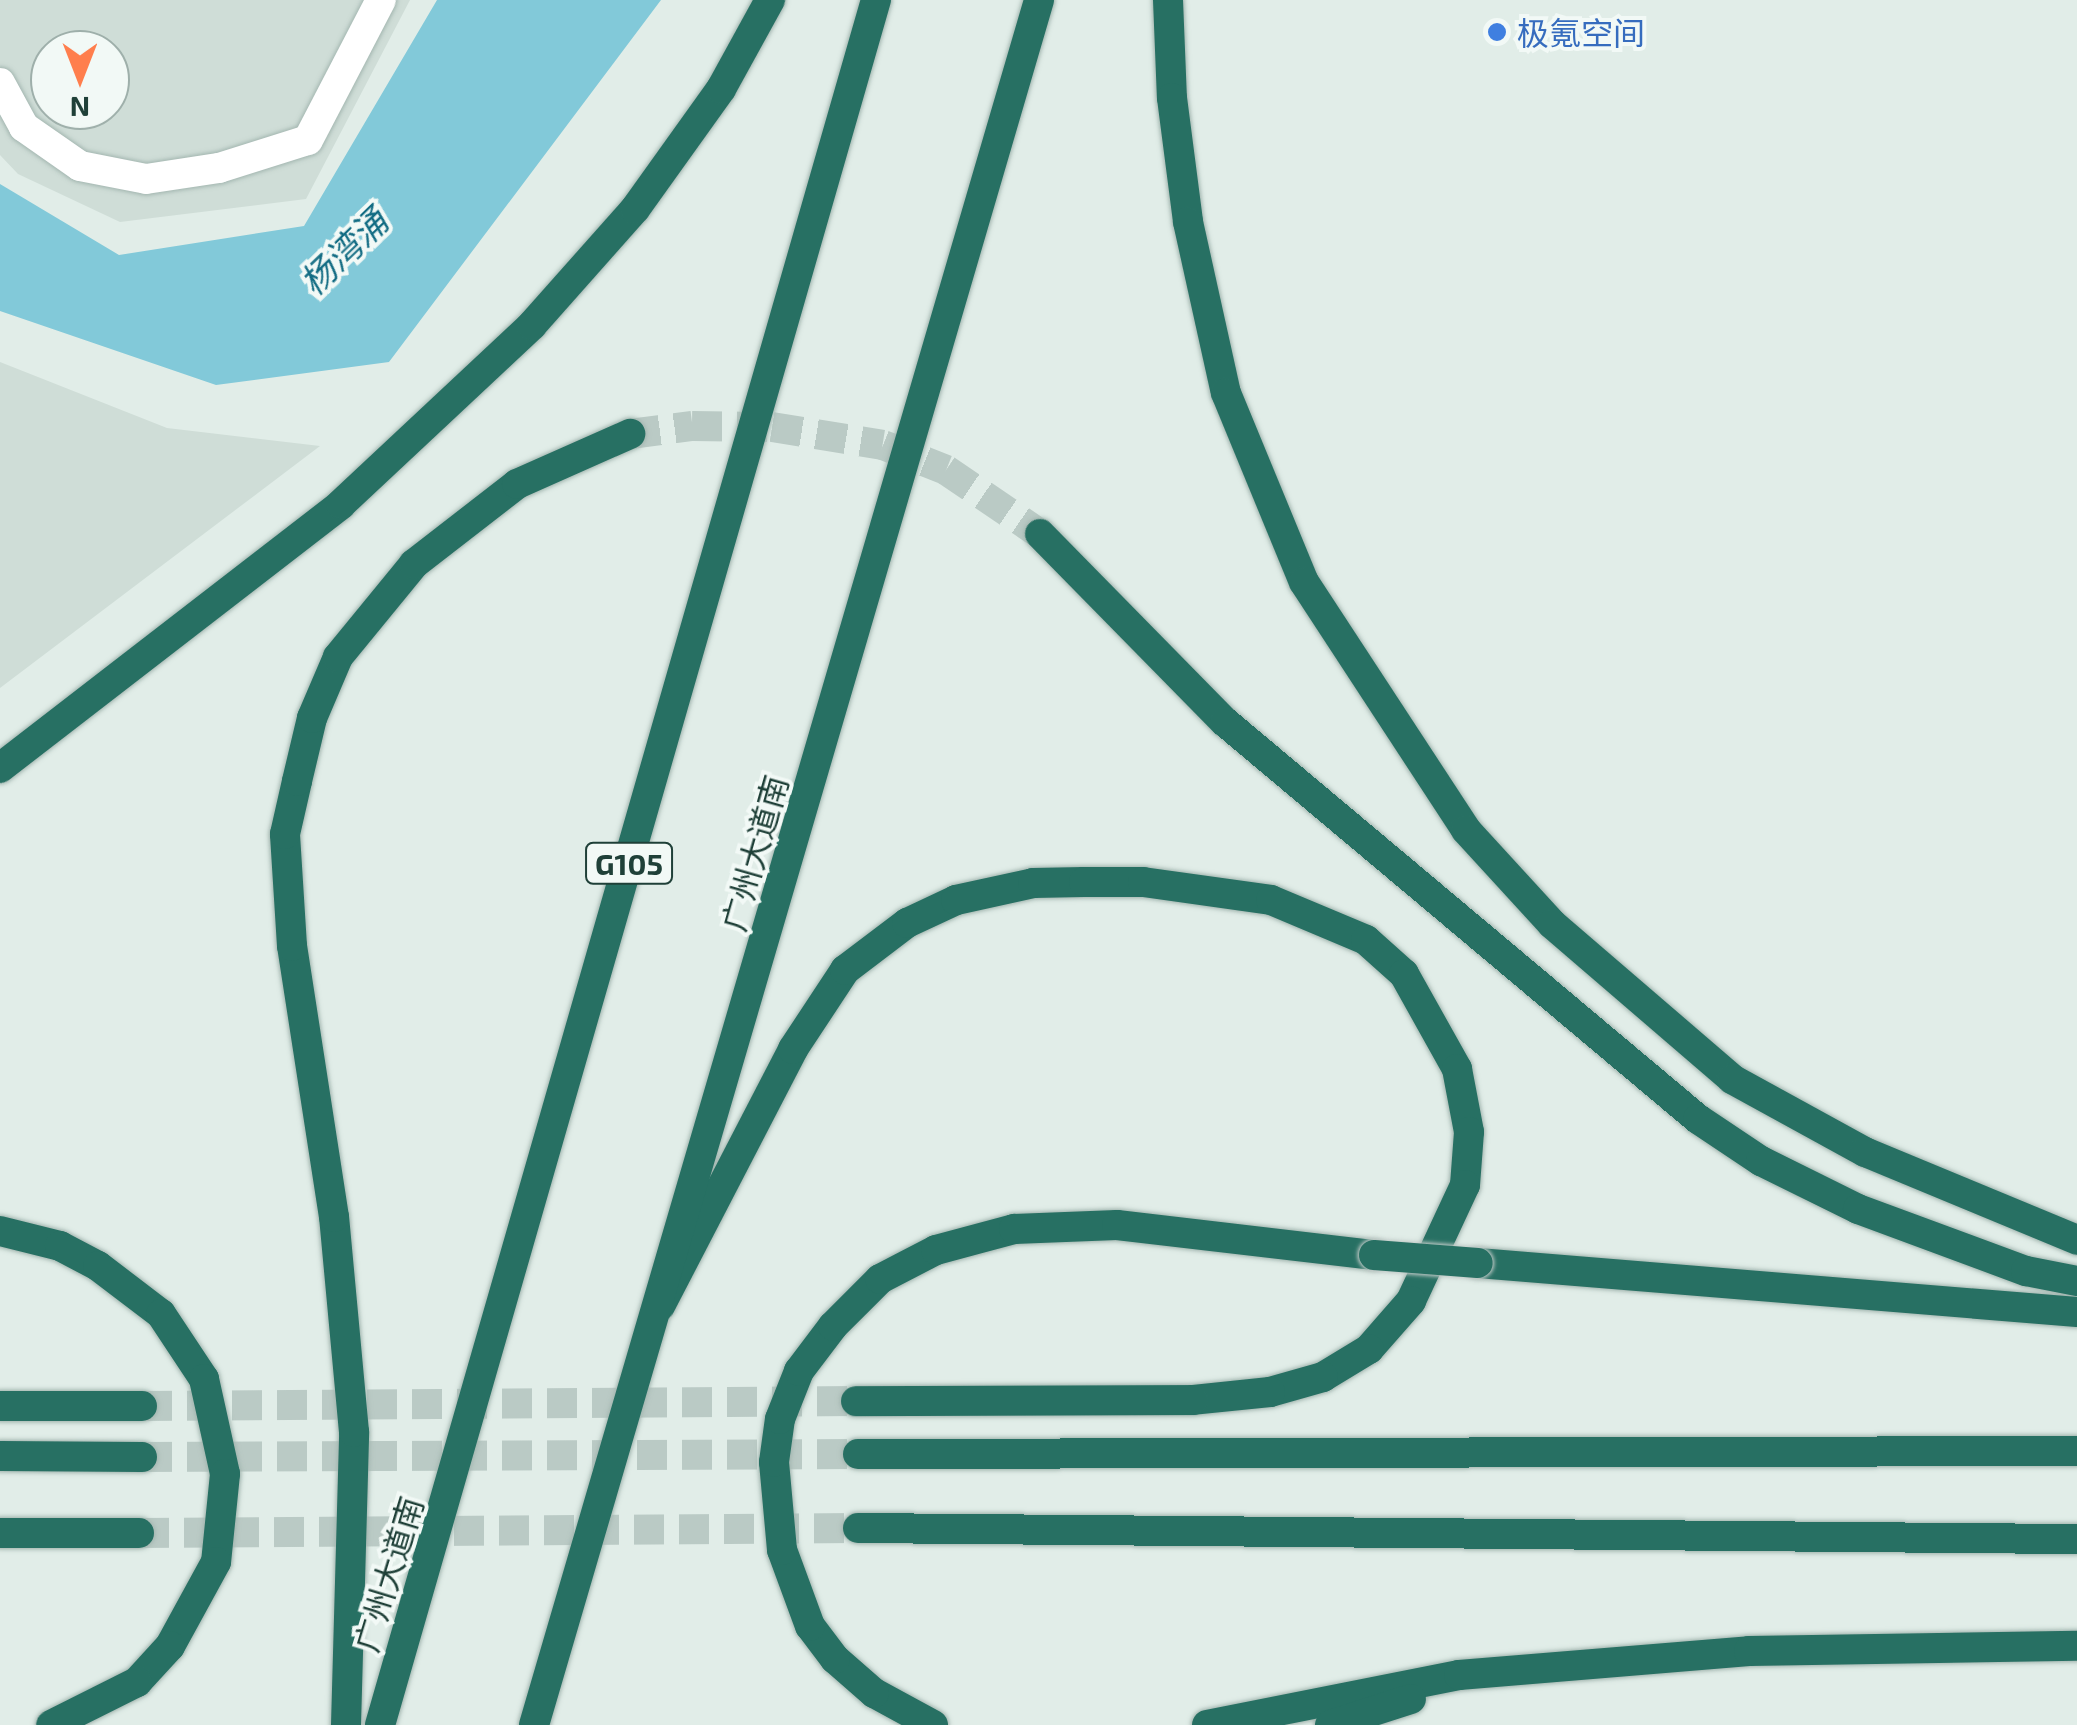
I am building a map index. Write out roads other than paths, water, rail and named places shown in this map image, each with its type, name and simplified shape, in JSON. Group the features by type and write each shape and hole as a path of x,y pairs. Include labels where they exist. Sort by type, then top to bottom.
{"highway":[{"path":"0,768 341,504 532,325 635,209 721,89 770,0"},
{"name":"广州大道南","path":"380,1725 876,0"},
{"name":"广州大道南","path":"534,1725 660,1306 1039,0"},
{"path":"1168,0 1188,222 1226,393 1304,582 1466,830 1552,924 1732,1079 1865,1152 2077,1240"},
{"path":"346,1725 354,1432 334,1217 290,931 285,834 296,781 312,718 338,657 414,564 517,484 630,434"},
{"path":"1040,534 1225,722 1698,1120 1761,1161 1858,1209 2026,1270 2077,1280"},
{"path":"660,1306 793,1048 845,970 907,923 956,900 1033,883 1084,882 1271,900 1366,940 1404,974 1457,1069 1468,1150 1464,1185 1445,1237 1411,1301 1369,1349 1323,1377 1270,1392 1193,1400 856,1401"},
{"path":"933,1725 874,1693 835,1659 810,1626 782,1550 774,1462 780,1419 799,1371 832,1326 880,1279 936,1250 1014,1229 1118,1225 1374,1255 2077,1312"},
{"path":"0,1231 85,1259 162,1314 204,1379 225,1474 216,1562 170,1646 137,1682 51,1725"},
{"path":"0,1406 142,1406"},
{"path":"858,1454 2077,1450"},
{"path":"0,1456 142,1457"},
{"path":"858,1528 2077,1539"},
{"path":"0,1534 139,1532"},
{"path":"1207,1725 1459,1675 1749,1651 2077,1646"},
{"path":"1330,1725 1450,1686 1595,1663"}],"lane":[{"path":"0,83 24,127 80,166 146,178 219,168 308,140 381,0"}],"water":[{"name":"杨湾涌","path":"437,0 661,0 389,362 216,385 0,311 0,184 119,255 304,226"}],"tunnel":[{"path":"630,434 692,426 772,427 883,445 946,470 1040,534"},
{"path":"142,1406 856,1401"},
{"path":"142,1457 858,1454"},
{"path":"139,1533 858,1528"}],"place":[{"name":"极氪空间","path":"1497,32"}]}
